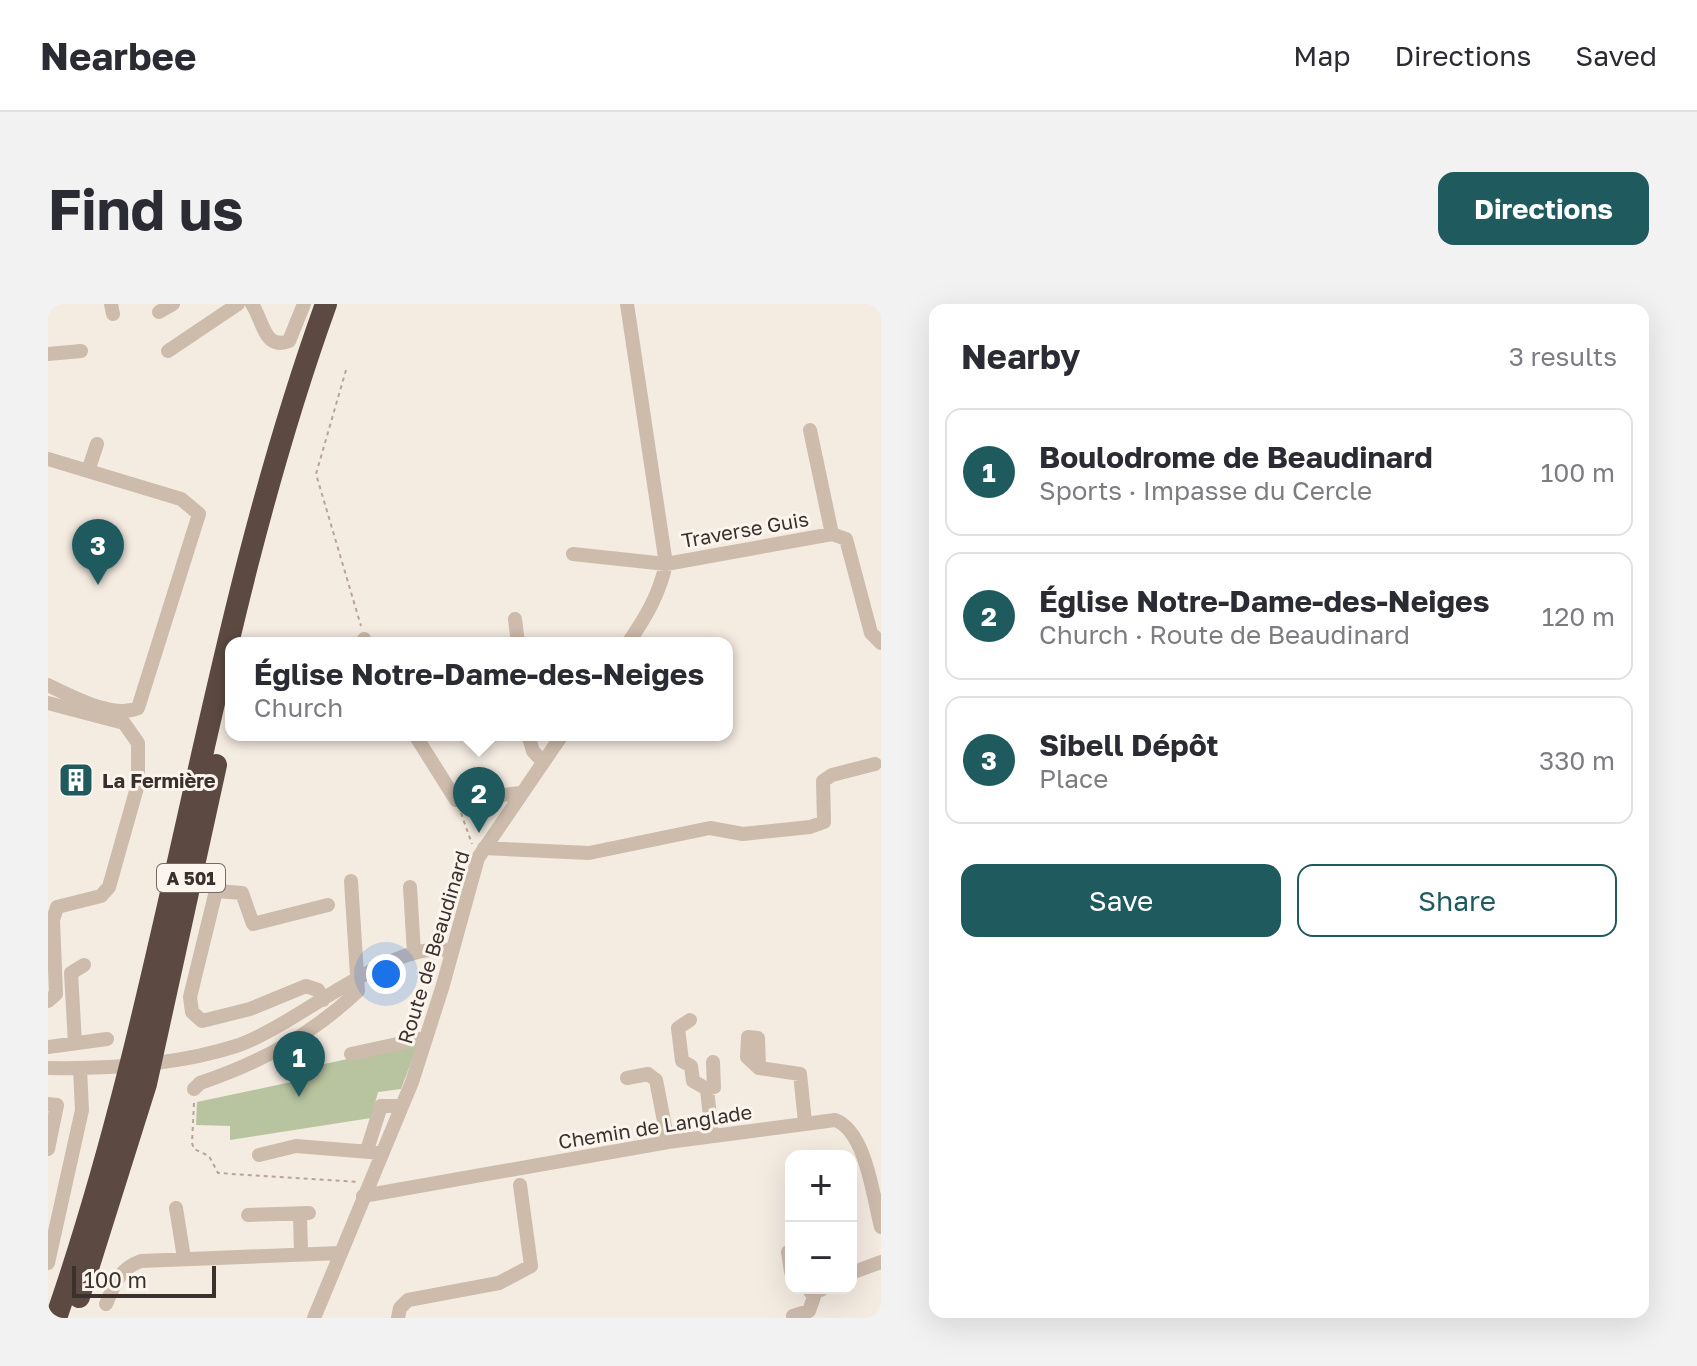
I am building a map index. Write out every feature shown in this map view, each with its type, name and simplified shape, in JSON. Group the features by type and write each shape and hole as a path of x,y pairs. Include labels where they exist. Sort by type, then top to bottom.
{"highway":[{"name":"A 501","path":"232,637 260,518 326,304"},
{"path":"246,637 276,517 341,304"},
{"name":"A 501","path":"56,1318 125,1091 225,667"},
{"name":"A 501","path":"71,1318 146,1084 225,729"}],"street":[{"path":"159,312 173,304"},
{"path":"168,351 238,304"},
{"path":"252,304 273,342 289,341 304,304"},
{"path":"627,304 666,564 661,589 632,637"},
{"path":"48,354 81,351"},
{"name":"Traverse Guis","path":"810,430 832,534"},
{"path":"88,471 97,444"},
{"path":"48,459 181,499 199,514 138,708 128,712 71,697 48,685"},
{"name":"Traverse Guis","path":"573,554 666,564 832,534 846,539 871,633 881,643"},
{"path":"515,619 517,637"},
{"path":"48,703 124,723 138,743 138,784 109,887 101,896 57,907 51,920 56,994 48,1001"},
{"path":"419,741 456,800 521,793"},
{"path":"530,741 533,751 543,762"},
{"name":"Route de Beaudinard","path":"314,1318 363,1196 375,1152 402,1106 451,951 479,848 558,741"},
{"path":"479,848 589,853 710,828 743,834 810,827 824,822 823,781 832,775 875,764"},
{"path":"194,1089 200,1083 255,1064 355,995 359,978 351,881"},
{"path":"410,887 414,953"},
{"path":"323,1000 318,990 306,986 250,1009 202,1021 192,1012 190,997 216,891 242,893 253,924 328,905"},
{"path":"48,1068 80,1069 175,1060 239,1045 359,978 414,953 437,947 451,951"},
{"path":"75,1043 71,973 84,965"},
{"path":"690,1020 678,1028 679,1050 682,1061 691,1066 693,1081 707,1089 714,1087 713,1062"},
{"path":"351,1054 425,1038"},
{"path":"48,1047 107,1039"},
{"path":"759,1068 800,1074 805,1122"},
{"path":"48,1263 82,1110 80,1069"},
{"path":"627,1078 648,1074 656,1080 668,1142"},
{"path":"707,1089 712,1136"},
{"path":"48,1104 57,1105 48,1149"},
{"name":"Chemin de Langlade","path":"363,1196 668,1142 835,1120 853,1132 881,1227"},
{"path":"259,1155 296,1146 375,1152"},
{"path":"398,1318 400,1308 408,1300 499,1283 531,1266 520,1185"},
{"path":"176,1208 184,1258"},
{"path":"248,1215 304,1213 301,1254"},
{"path":"106,1304 126,1267 141,1261 340,1253"},
{"path":"857,1271 881,1262"},
{"path":"793,1316 809,1311 815,1294"}],"path":[{"path":"346,370 316,474 364,637"},
{"path":"456,800 479,848"}],"green space":[{"path":"418,1044 401,1089 378,1092 371,1118 230,1140 230,1126 196,1125 197,1102 310,1078 310,1067"}],"place":[{"name":"Sibell Dépôt","path":"98,585"},
{"name":"La Fermière","path":"76,780"},
{"name":"Église Notre-Dame-des-Neiges","path":"479,833"},
{"name":"Boulodrome de Beaudinard","path":"299,1097"}]}
